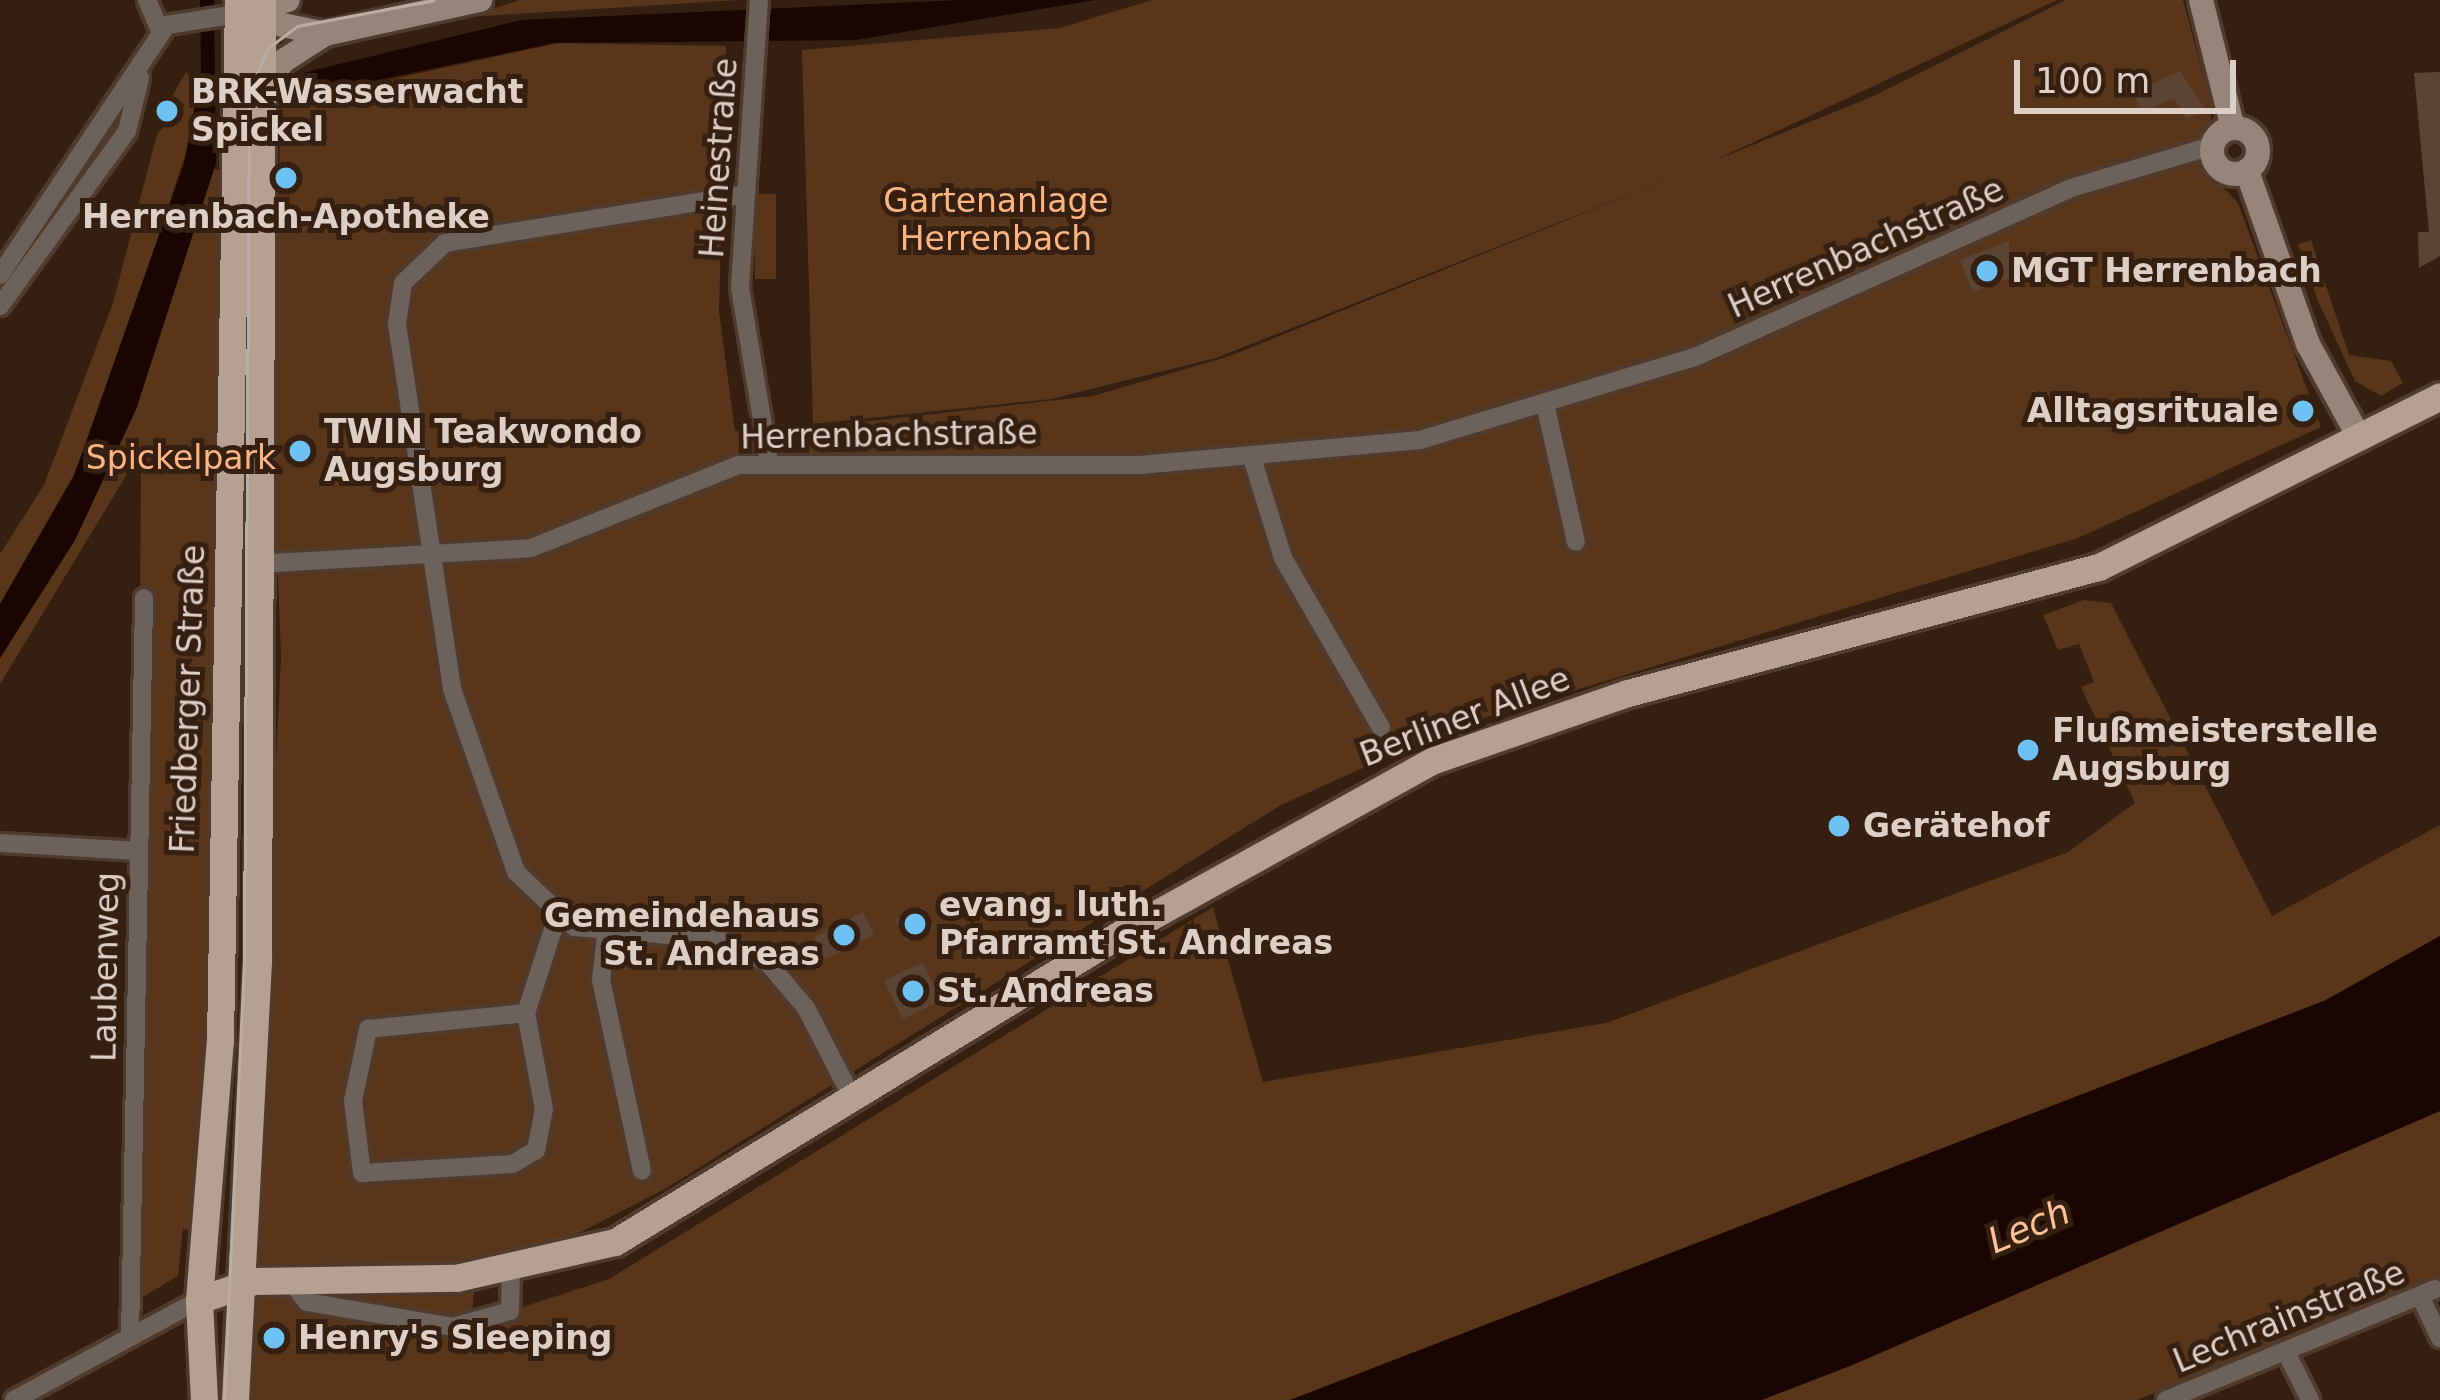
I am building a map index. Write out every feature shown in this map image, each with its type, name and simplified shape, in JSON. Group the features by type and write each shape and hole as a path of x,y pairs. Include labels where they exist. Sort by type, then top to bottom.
{"main road":[{"name":"Friedberger Straße","path":"235,1400 257,976 257,131 264,80 253,8"},
{"name":"Friedberger Straße","path":"204,1400 200,1300 220,1041 231,88 253,8"},
{"name":"Berliner Allee","path":"200,1300 240,1285 294,1288 511,1270 615,1242 1242,862 1435,760 1628,693 2099,567 2440,396"}],"street":[{"path":"147,0 161,33"},
{"path":"264,80 325,34 480,0"},
{"path":"2201,0 2233,128 2258,148 2247,171 2308,344 2360,439"},
{"name":"Heinestraße","path":"759,5 741,195 742,336 769,462"},
{"path":"0,275 161,33 195,14 253,8 325,34"},
{"path":"0,306 127,131 141,69"},
{"path":"2233,128 2212,146 2220,170 2247,171"},
{"name":"Herrenbachstraße","path":"256,564 432,560 531,548 696,476 769,462 1253,460 1420,440 1546,408 1785,320 2071,188 2212,146"},
{"path":"741,195 467,237 412,268 397,324 452,689 516,872 557,917 606,935 717,939 767,962 806,1008 852,1096"},
{"path":"1546,408 1576,542"},
{"path":"1253,460 1283,558 1381,728"},
{"name":"Laubenweg","path":"130,1337 144,598"},
{"path":"0,843 139,851"},
{"path":"526,1013 368,1029 353,1101 362,1173 513,1164 536,1150 544,1109 526,1013 557,917"},
{"path":"606,935 599,967 642,1171"},
{"name":"Berliner Allee","path":"294,1288 453,1327 510,1311 511,1270"},
{"name":"Lechrainstraße","path":"2166,1400 2428,1293 2440,1338"},
{"path":"14,1400 200,1300"},
{"path":"2286,1352 2310,1400"}],"green space":[{"path":"520,0 739,0 467,17"},
{"name":"Gartenanlage Herrenbach","path":"1152,0 2057,0 1709,163 1216,358 1051,399 813,424 802,50 1060,28"},
{"path":"2066,0 2183,0 2212,107 2205,168 2238,203 2321,427 2078,538 1454,727 1281,805 665,1189 556,1245 476,1260 470,1351 483,1320 609,1279 1213,907 1263,1082 1606,1023 2068,852 2135,803 2081,687 2094,682 2079,644 2058,650 2043,615 2084,600 2111,603 2272,916 2440,825 2440,936 2326,1000 1321,1400 247,1400 281,656 272,413 281,103 558,43 726,46 719,312 735,431 807,428 1093,396 1230,356 1869,98"},
{"path":"186,72 199,85 191,137 112,378 73,476 0,604 0,554 44,485 113,303 157,134 185,105 172,96"},
{"name":"Spickelpark","path":"214,169 224,171 207,1067 192,1230 183,1229 178,1276 136,1301 141,451 0,684 0,658 75,540 136,410"},
{"path":"755,194 776,194 776,279 755,279"},
{"path":"2311,240 2349,355 2391,361 2403,383 2381,396 2355,381 2317,299 2298,244"},
{"path":"2440,1111 2440,1277 2137,1400 1762,1400"}],"water":[{"path":"200,0 214,0 216,163 136,409 75,540 0,658 0,604 74,476 184,164 201,71"},
{"path":"960,0 1095,0 856,40 554,43 278,101 290,76 521,20"},
{"name":"Lech","path":"2440,936 2440,1111 1850,1366 1762,1400 1290,1400 2326,1000"}],"building":[{"path":"2180,71 2206,110 2187,119 2174,98 2142,113 2133,93"},
{"path":"2440,72 2440,256 2419,268 2418,232 2429,232 2414,73"},
{"name":"MGT Herrenbach","path":"2009,241 2012,277 1973,292 1960,260"},
{"name":"evang. luth. Pfarramt St. Andreas","path":"923,906 934,928 906,942 895,920"},
{"name":"Gemeindehaus St. Andreas","path":"863,912 874,934 825,959 814,937"},
{"name":"St. Andreas","path":"923,962 941,1001 902,1019 884,980"}],"tram line":[{"path":"224,1400 244,960 249,90 268,48 297,26 434,0"}],"place":[{"name":"BRK-Wasserwacht Spickel","path":"167,111"},
{"name":"Herrenbach-Apotheke","path":"286,178"},
{"name":"MGT Herrenbach","path":"1987,271"},
{"name":"Alltagsrituale","path":"2303,411"},
{"name":"TWIN Teakwondo Augsburg","path":"300,451"},
{"name":"Flußmeisterstelle Augsburg","path":"2028,750"},
{"name":"Gerätehof","path":"1839,826"},
{"name":"evang. luth. Pfarramt St. Andreas","path":"915,924"},
{"name":"Gemeindehaus St. Andreas","path":"844,935"},
{"name":"St. Andreas","path":"913,991"},
{"name":"Henry's Sleeping","path":"274,1338"}]}
